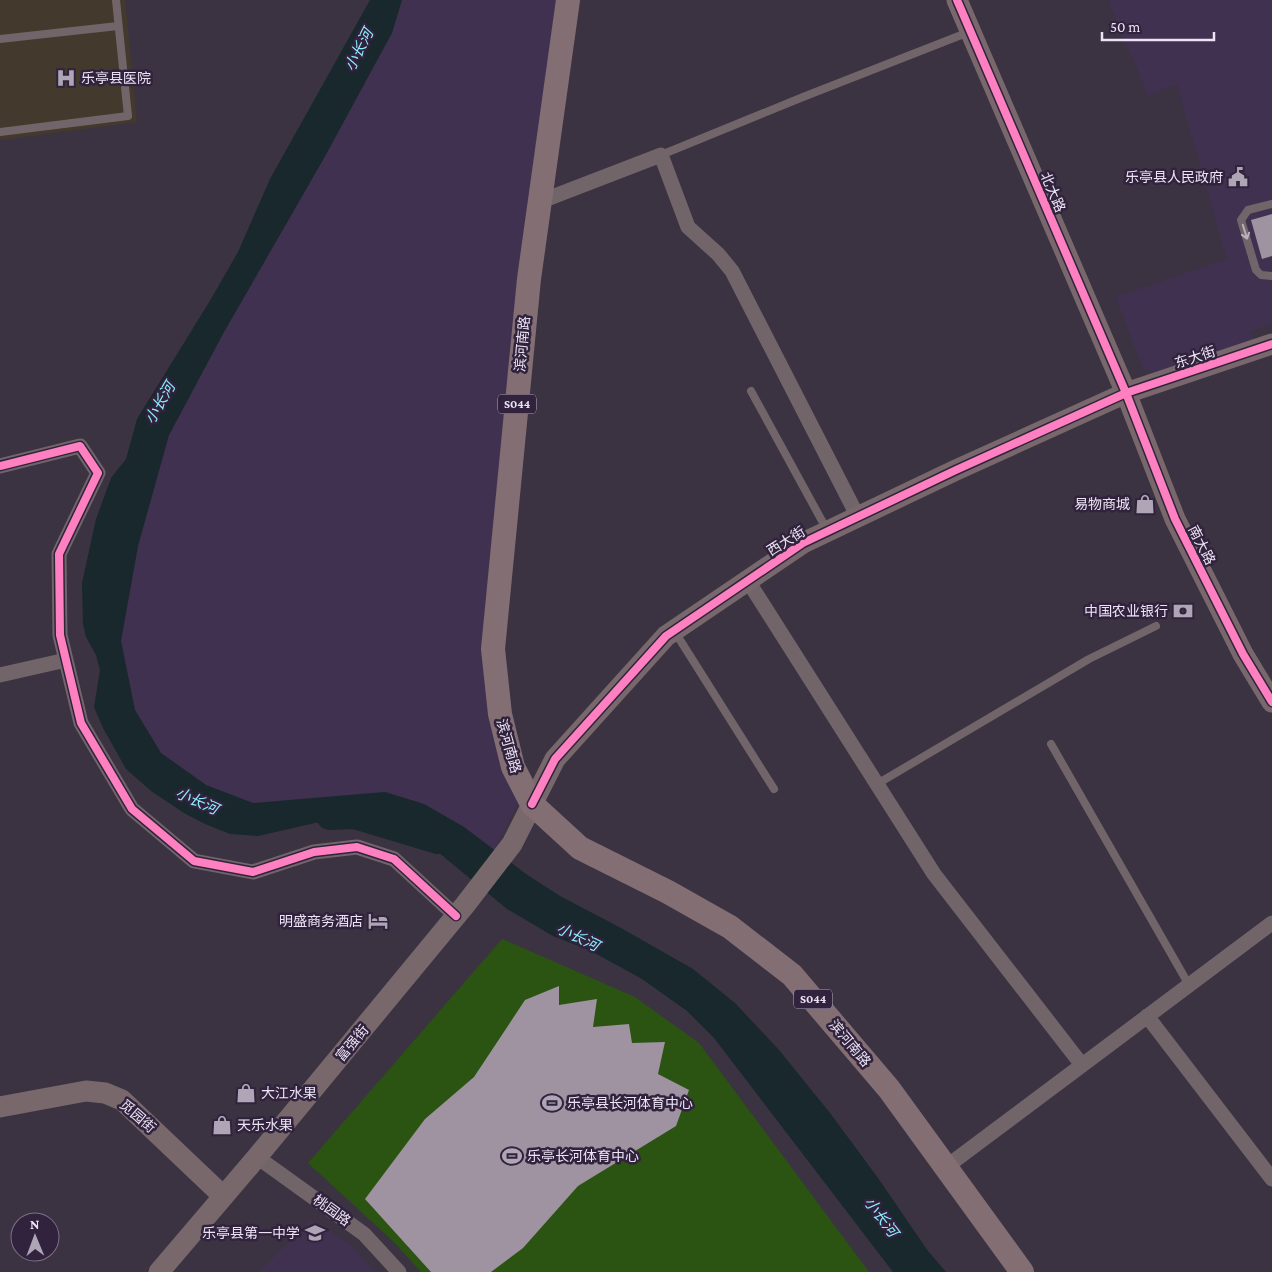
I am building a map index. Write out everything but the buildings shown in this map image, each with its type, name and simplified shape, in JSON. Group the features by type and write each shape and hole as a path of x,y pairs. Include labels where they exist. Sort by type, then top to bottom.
{"main road":[{"name":"滨河南路","path":"568,0 529,278 493,649 500,714 513,768 532,804 580,848 668,892 730,927 792,975 889,1090 1022,1272"}],"street":[{"name":"北大路","path":"957,0 1126,393"},
{"path":"539,202 661,155 688,227 718,254 732,271 858,517"},
{"name":"东大街","path":"1126,393 1272,344"},
{"name":"西大街","path":"532,804 555,759 666,636 674,630 804,544 965,466 1126,393"},
{"name":"南大路","path":"1126,393 1175,519 1243,654 1272,702"},
{"path":"0,466 80,446 98,473 59,554 60,635 81,723 132,809 194,861 253,872 314,852 356,847 394,859 461,911"},
{"path":"748,581 934,874 1082,1065"},
{"path":"0,675 66,660"},
{"name":"富强街","path":"159,1272 461,911 512,844 532,804"},
{"path":"946,1167 1272,924"},
{"path":"1147,1016 1272,1179"},
{"name":"觅园街","path":"0,1107 86,1091 105,1093 122,1100 223,1196"},
{"name":"桃园路","path":"257,1157 364,1234 398,1272"}],"lane":[{"path":"0,132 128,116 116,0"},
{"path":"0,39 118,26"},
{"path":"661,155 971,31"},
{"path":"1272,204 1248,210 1241,220 1256,270 1262,275 1272,276"},
{"path":"751,391 828,532"},
{"path":"877,784 1088,659 1156,626"},
{"path":"674,630 774,789"},
{"path":"1051,744 1189,985"}],"shaded area":[{"name":"乐亭县医院","path":"0,0 125,0 137,122 0,140"},
{"path":"402,0 560,0 482,650 519,802 499,840 497,852 464,827 424,804 385,792 253,803 206,785 161,753 135,710 121,641 138,546 169,435 224,332 392,33"},
{"name":"乐亭县人民政府","path":"1108,0 1272,0 1272,324 1250,331 1254,341 1159,373 1143,369 1116,297 1227,259 1177,84 1148,95"},
{"name":"乐亭县第一中学","path":"311,1220 351,1246 375,1272 259,1272"}],"green space":[{"name":"乐亭县长河体育中心","path":"502,939 635,997 699,1043 869,1272 421,1272 394,1242 308,1163"}],"water":[{"path":"370,0 402,0 392,33 323,160 224,332 169,435 138,546 121,641 135,710 161,753 206,785 253,803 385,792 424,804 464,827 526,874 560,896 693,969 735,1003 779,1050 830,1113 878,1178 928,1251 946,1272 893,1272 714,1038 687,1011 642,979 591,951 553,936 507,909 432,847 398,826 368,819 337,818 258,836 230,834 205,824 184,813 151,791 126,769 103,728 94,707 100,670 96,655 86,637 83,624 82,583 96,519 111,478 126,459 137,419 238,252 270,179"}],"waterway":[{"name":"小长河","path":"330,816 355,815 438,840"}],"cycle path":[{"path":"957,0 1126,393 1175,519 1243,654 1272,702"},
{"path":"532,804 555,759 666,636 803,543 956,470 1126,393 1272,344"},
{"path":"0,466 80,446 98,473 59,554 60,635 81,723 132,809 194,861 253,872 314,852 357,847 394,859 456,916"}],"place":[{"name":"乐亭县医院","path":"66,78"},
{"name":"乐亭县人民政府","path":"1238,177"},
{"name":"易物商城","path":"1145,504"},
{"name":"中国农业银行","path":"1183,611"},
{"name":"明盛商务酒店","path":"378,921"},
{"name":"大江水果","path":"246,1093"},
{"name":"乐亭县长河体育中心","path":"552,1103"},
{"name":"天乐水果","path":"222,1125"},
{"name":"乐亭长河体育中心","path":"512,1156"},
{"name":"乐亭县第一中学","path":"315,1233"}]}
